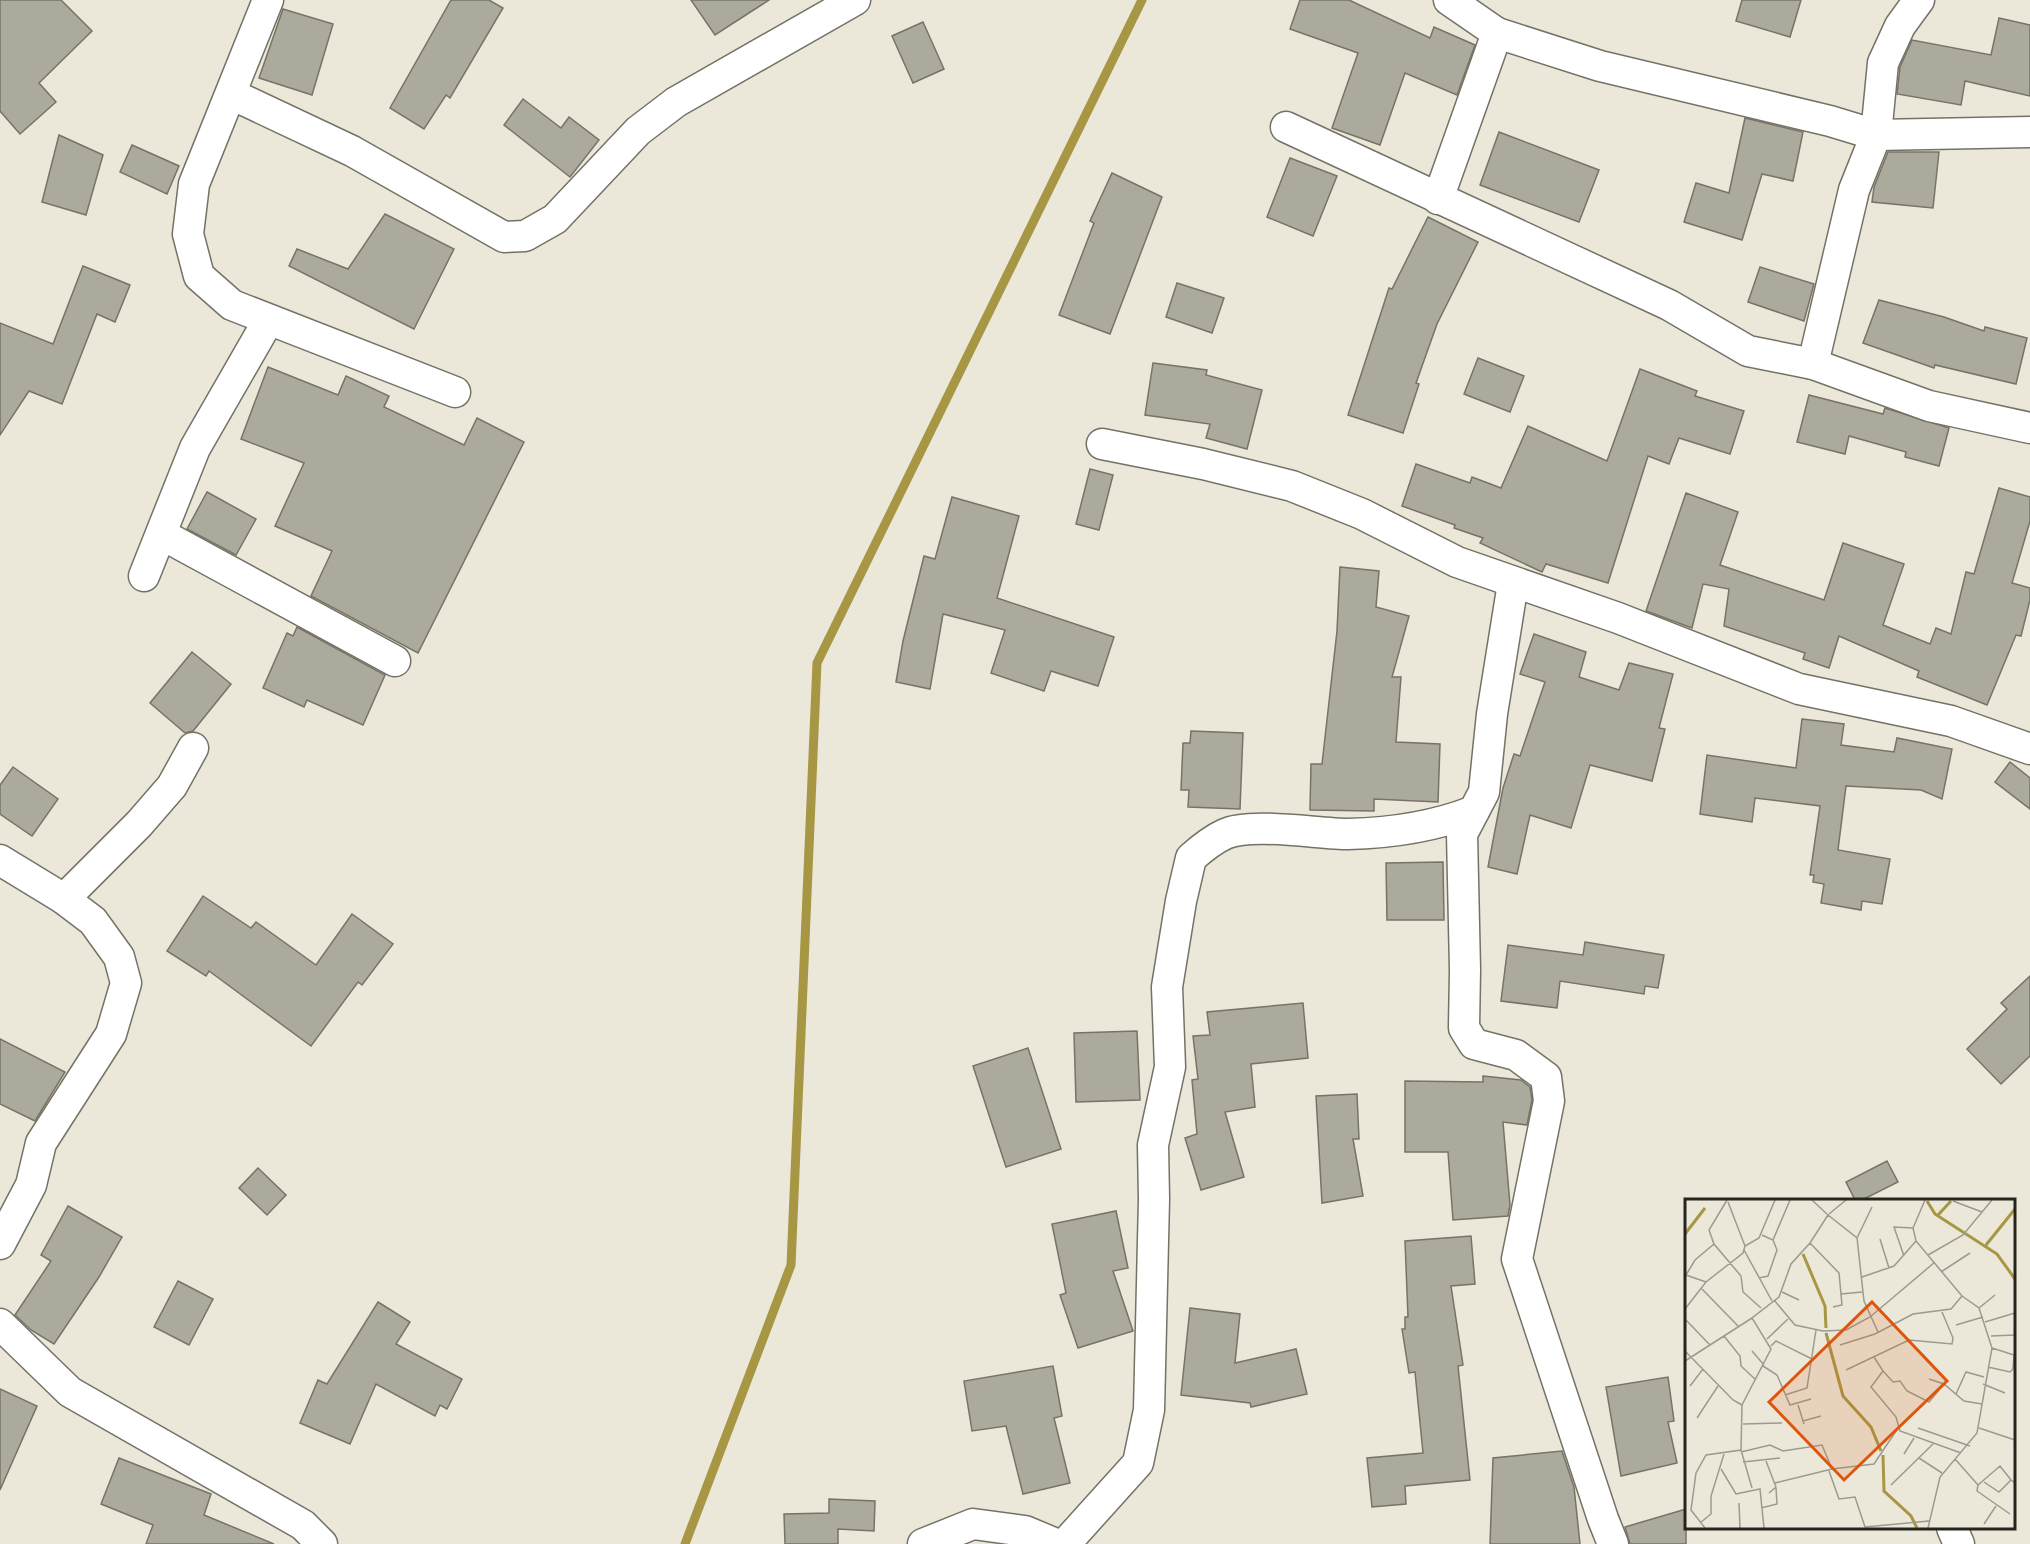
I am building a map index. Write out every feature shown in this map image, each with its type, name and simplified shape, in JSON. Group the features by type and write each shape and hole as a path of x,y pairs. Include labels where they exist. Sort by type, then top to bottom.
{"street":[{"path":"268,0 194,184 188,234 199,276 232,305 454,392"},
{"path":"231,94 352,151 504,237 525,236 555,219 638,131 676,102 855,0"},
{"path":"1449,0 1497,33 1600,66 1830,121 1876,135 2030,132"},
{"path":"1813,364 1854,190 1876,135 1883,63 1900,26 1919,0"},
{"path":"1438,199 1497,33"},
{"path":"1286,128 1669,305 1748,351 1813,364 1929,406 2030,428"},
{"path":"144,576 195,448 268,321"},
{"path":"1102,444 1203,464 1292,486 1362,514 1457,562 1618,618 1799,689 1951,721 2030,749"},
{"path":"161,534 395,661"},
{"path":"1513,583 1492,714 1484,792 1462,834 1464,1028 1474,1044 1516,1055 1546,1077 1549,1101 1517,1259 1613,1544"},
{"path":"64,899 139,824 172,786 193,748"},
{"path":"1065,1544 1138,1462 1149,1410 1154,1199 1153,1145 1170,1067 1167,987 1181,901 1191,858 1227,833 1270,829 1347,834 1411,830 1444,822 1474,811"},
{"path":"0,860 64,899 93,921 118,957 126,982 111,1034 41,1143 31,1185 0,1244"},
{"path":"0,1324 70,1392 303,1525 322,1544"},
{"path":"923,1544 973,1524 1025,1531 1056,1544"},
{"path":"1953,1529 1959,1544"}],"building":[{"path":"0,0 61,0 92,31 39,83 56,102 20,134 0,111"},
{"path":"451,0 489,0 503,8 450,98 446,95 424,129 390,108"},
{"path":"691,0 769,0 715,35"},
{"path":"1300,0 1349,0 1430,38 1434,27 1475,45 1457,95 1405,73 1380,145 1332,128 1358,53 1290,29"},
{"path":"1742,0 1801,0 1790,37 1736,21"},
{"path":"283,9 333,24 312,95 259,78"},
{"path":"1999,18 2030,25 2030,96 1965,81 1961,105 1897,94 1900,67 1912,40 1991,55"},
{"path":"923,22 944,69 913,83 892,36"},
{"path":"523,99 561,128 569,117 599,140 570,177 504,125"},
{"path":"1745,118 1803,132 1793,181 1762,174 1742,240 1684,222 1696,183 1729,193"},
{"path":"1499,132 1599,170 1579,222 1480,185"},
{"path":"59,135 103,155 86,215 42,202"},
{"path":"132,145 179,166 167,194 120,172"},
{"path":"1888,152 1939,152 1933,208 1872,202 1874,187"},
{"path":"1290,158 1337,176 1313,236 1267,217"},
{"path":"1112,173 1162,197 1110,334 1059,315 1094,223 1090,221"},
{"path":"385,214 454,249 414,329 289,266 297,249 348,269"},
{"path":"1428,217 1478,242 1437,324 1416,383 1419,384 1403,433 1348,415 1389,288 1392,289"},
{"path":"83,266 130,285 115,322 97,314 62,404 29,391 0,435 0,323 53,344"},
{"path":"1760,267 1814,284 1804,321 1748,302"},
{"path":"1177,283 1224,298 1212,333 1166,317"},
{"path":"1879,300 1944,317 1984,331 1985,327 2027,338 2016,384 1935,365 1934,368 1863,343"},
{"path":"1478,358 1524,376 1510,412 1464,394"},
{"path":"1153,363 1207,370 1206,375 1262,390 1247,449 1206,438 1210,424 1145,415"},
{"path":"268,367 338,395 346,376 389,396 384,407 464,445 477,418 524,442 418,653 311,596 332,551 275,526 304,463 241,439"},
{"path":"1640,369 1697,391 1695,396 1744,411 1730,454 1679,438 1669,464 1648,456 1608,583 1546,564 1542,572 1480,543 1483,538 1454,528 1455,525 1402,506 1416,464 1470,483 1472,477 1501,488 1528,426 1607,461"},
{"path":"1809,395 1883,414 1885,408 1949,428 1939,466 1905,457 1906,452 1849,436 1845,454 1797,442"},
{"path":"1090,469 1113,475 1099,530 1076,524"},
{"path":"1999,488 2030,497 2030,521 2012,583 2030,588 2030,600 2021,636 2016,635 1987,705 1917,677 1919,671 1839,636 1829,668 1803,659 1805,653 1724,626 1729,589 1703,584 1692,628 1646,611 1686,493 1738,512 1720,565 1824,600 1843,543 1904,564 1883,625 1930,644 1936,628 1951,634 1966,572 1974,574"},
{"path":"207,492 256,519 236,555 187,529"},
{"path":"952,497 1019,516 997,598 1114,637 1098,686 1051,671 1044,691 991,673 1005,630 943,614 930,689 896,682 903,641 924,556 935,559"},
{"path":"1340,567 1379,571 1376,607 1409,616 1392,677 1401,677 1396,742 1440,744 1438,802 1374,799 1374,811 1310,810 1311,764 1322,764 1337,631"},
{"path":"297,627 385,675 363,725 307,700 304,707 263,688 287,633 293,636"},
{"path":"1534,634 1586,652 1579,677 1619,690 1629,663 1673,674 1659,728 1665,729 1652,781 1590,765 1571,828 1530,815 1517,874 1488,867 1503,788 1514,754 1520,756 1545,682 1520,674"},
{"path":"192,652 231,684 193,731 185,733 150,703"},
{"path":"1802,719 1844,724 1841,745 1894,752 1897,738 1952,749 1942,799 1921,790 1846,786 1838,850 1890,859 1882,904 1862,901 1861,910 1821,903 1824,884 1813,882 1814,875 1810,875 1820,806 1755,798 1752,822 1700,814 1707,755 1796,768"},
{"path":"1191,731 1243,733 1240,809 1188,807 1189,790 1181,790 1183,743 1190,743"},
{"path":"2010,762 2030,778 2030,809 1995,782"},
{"path":"13,767 58,799 32,836 0,814 0,785"},
{"path":"1443,862 1444,920 1387,920 1386,863"},
{"path":"203,896 251,928 256,922 316,965 352,914 393,944 362,985 358,982 311,1046 209,971 206,976 167,951"},
{"path":"1585,942 1664,955 1658,988 1645,986 1644,994 1560,981 1557,1008 1501,1001 1508,945 1583,955"},
{"path":"2030,976 2030,1056 2001,1084 1967,1049 2007,1009 2001,1003"},
{"path":"1303,1003 1308,1058 1251,1064 1255,1107 1225,1112 1244,1177 1201,1190 1185,1138 1197,1134 1192,1080 1198,1079 1193,1036 1210,1035 1207,1012"},
{"path":"1137,1031 1140,1100 1076,1102 1074,1033"},
{"path":"0,1039 65,1072 35,1121 0,1104"},
{"path":"1028,1048 1061,1149 1006,1167 973,1066"},
{"path":"1483,1076 1521,1080 1530,1087 1532,1100 1527,1125 1503,1122 1510,1205 1508,1216 1453,1220 1448,1152 1405,1152 1405,1081 1483,1082"},
{"path":"1357,1094 1359,1139 1353,1139 1363,1196 1322,1203 1316,1096"},
{"path":"1887,1161 1898,1182 1864,1199 1854,1199 1846,1182"},
{"path":"258,1168 286,1195 267,1215 239,1188"},
{"path":"68,1206 122,1237 99,1277 54,1344 31,1330 15,1315 51,1261 41,1255"},
{"path":"1116,1211 1128,1268 1113,1271 1133,1331 1078,1348 1060,1295 1066,1293 1052,1224"},
{"path":"1471,1236 1475,1284 1451,1286 1463,1365 1458,1366 1470,1480 1405,1486 1406,1504 1372,1507 1367,1458 1423,1453 1415,1372 1409,1373 1402,1329 1405,1329 1405,1317 1408,1317 1405,1241"},
{"path":"178,1281 213,1299 189,1345 154,1327"},
{"path":"378,1302 410,1322 396,1344 462,1379 447,1409 440,1405 435,1416 376,1384 350,1444 300,1423 318,1380 327,1384"},
{"path":"1190,1308 1240,1314 1235,1363 1296,1349 1307,1394 1251,1407 1250,1403 1181,1395"},
{"path":"1053,1366 1062,1416 1054,1418 1070,1483 1023,1494 1006,1426 972,1431 964,1381"},
{"path":"1668,1377 1674,1421 1668,1422 1677,1463 1621,1476 1606,1387"},
{"path":"0,1389 37,1406 0,1490"},
{"path":"1562,1451 1574,1487 1580,1544 1490,1544 1493,1458"},
{"path":"119,1458 211,1494 204,1515 274,1544 146,1544 153,1525 101,1504"},
{"path":"829,1499 875,1501 874,1531 838,1529 838,1544 785,1544 784,1514 829,1513"},
{"path":"1685,1509 1686,1544 1630,1544 1625,1527"}],"waterway":[{"path":"685,1544 791,1265 817,663 1142,0"}]}
